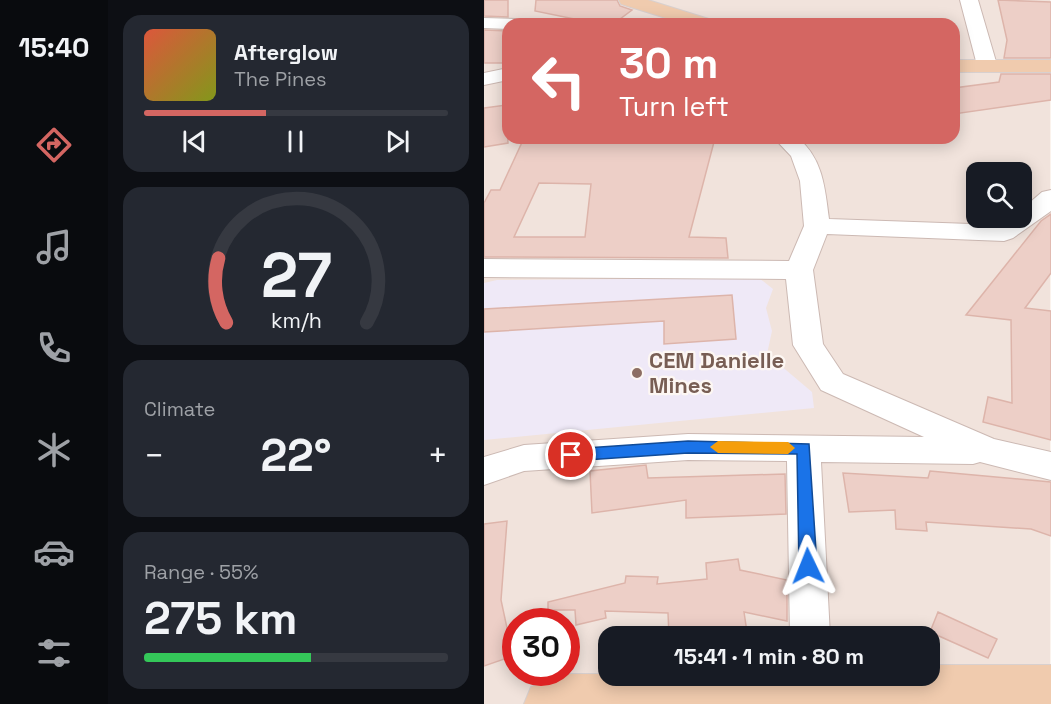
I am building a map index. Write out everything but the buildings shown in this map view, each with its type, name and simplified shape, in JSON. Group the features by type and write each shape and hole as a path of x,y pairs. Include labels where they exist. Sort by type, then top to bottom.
{"main road":[{"path":"628,0 686,18"},
{"path":"960,66 1051,66"},
{"path":"940,685 1051,688"},
{"path":"548,704 569,697 747,686"}],"street":[{"path":"969,0 987,65"},
{"path":"484,23 502,24"},
{"path":"484,79 502,75"},
{"path":"792,144 802,153 812,181 817,226 799,270 808,345 832,382 988,451 1051,466"},
{"path":"817,226 1004,233 1037,211 1051,197"},
{"path":"484,268 799,270"},
{"path":"484,471 524,458 688,447 988,451"},
{"path":"804,448 810,626"}],"shaded area":[{"path":"484,0 1050,0 1050,704 484,704"},
{"name":"CEM Danielle Mines","path":"759,278 773,289 766,308 772,331 767,354 812,392 814,408 484,440 484,283 497,280"}],"slow traffic":[{"path":"718,447 788,448"}],"place":[{"name":"CEM Danielle Mines","path":"637,373"}],"route":[{"path":"571,455 688,447 804,448 808,566"}]}
